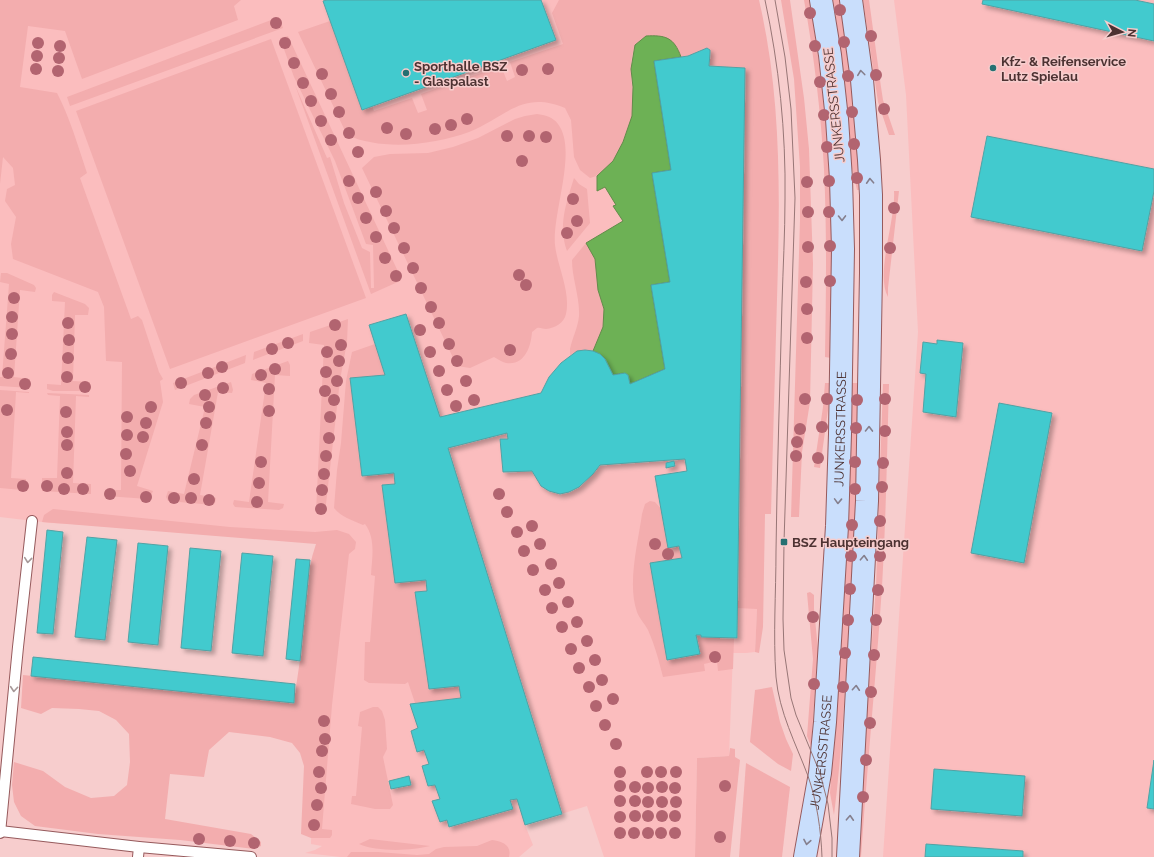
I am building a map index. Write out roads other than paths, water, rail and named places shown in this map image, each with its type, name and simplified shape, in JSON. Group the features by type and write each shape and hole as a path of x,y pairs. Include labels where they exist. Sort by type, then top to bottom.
{"main road":[{"name":"JUNKERSSTRASSE","path":"805,857 820,773 825,722 837,526 841,420 843,249 841,179 837,119 830,55 821,0"},
{"path":"848,857 867,508 871,281 871,196 868,153 861,72 851,0"}],"lane":[{"path":"32,521 0,832 138,852 251,857"}],"tram line":[{"path":"765,0 781,99 785,174 785,225 776,520 776,677 784,715 808,776 814,796 820,826 822,857"},
{"path":"775,0 785,57 791,109 795,198 784,542 784,650 791,698 796,715 820,773 828,804 832,838 832,857"}],"place":[{"name":"Kfz- & Reifenservice Lutz Spielau","path":"993,68"},
{"name":"Sporthalle BSZ - Glaspalast","path":"406,73"},
{"name":"BSZ Haupteingang","path":"784,542"}]}
